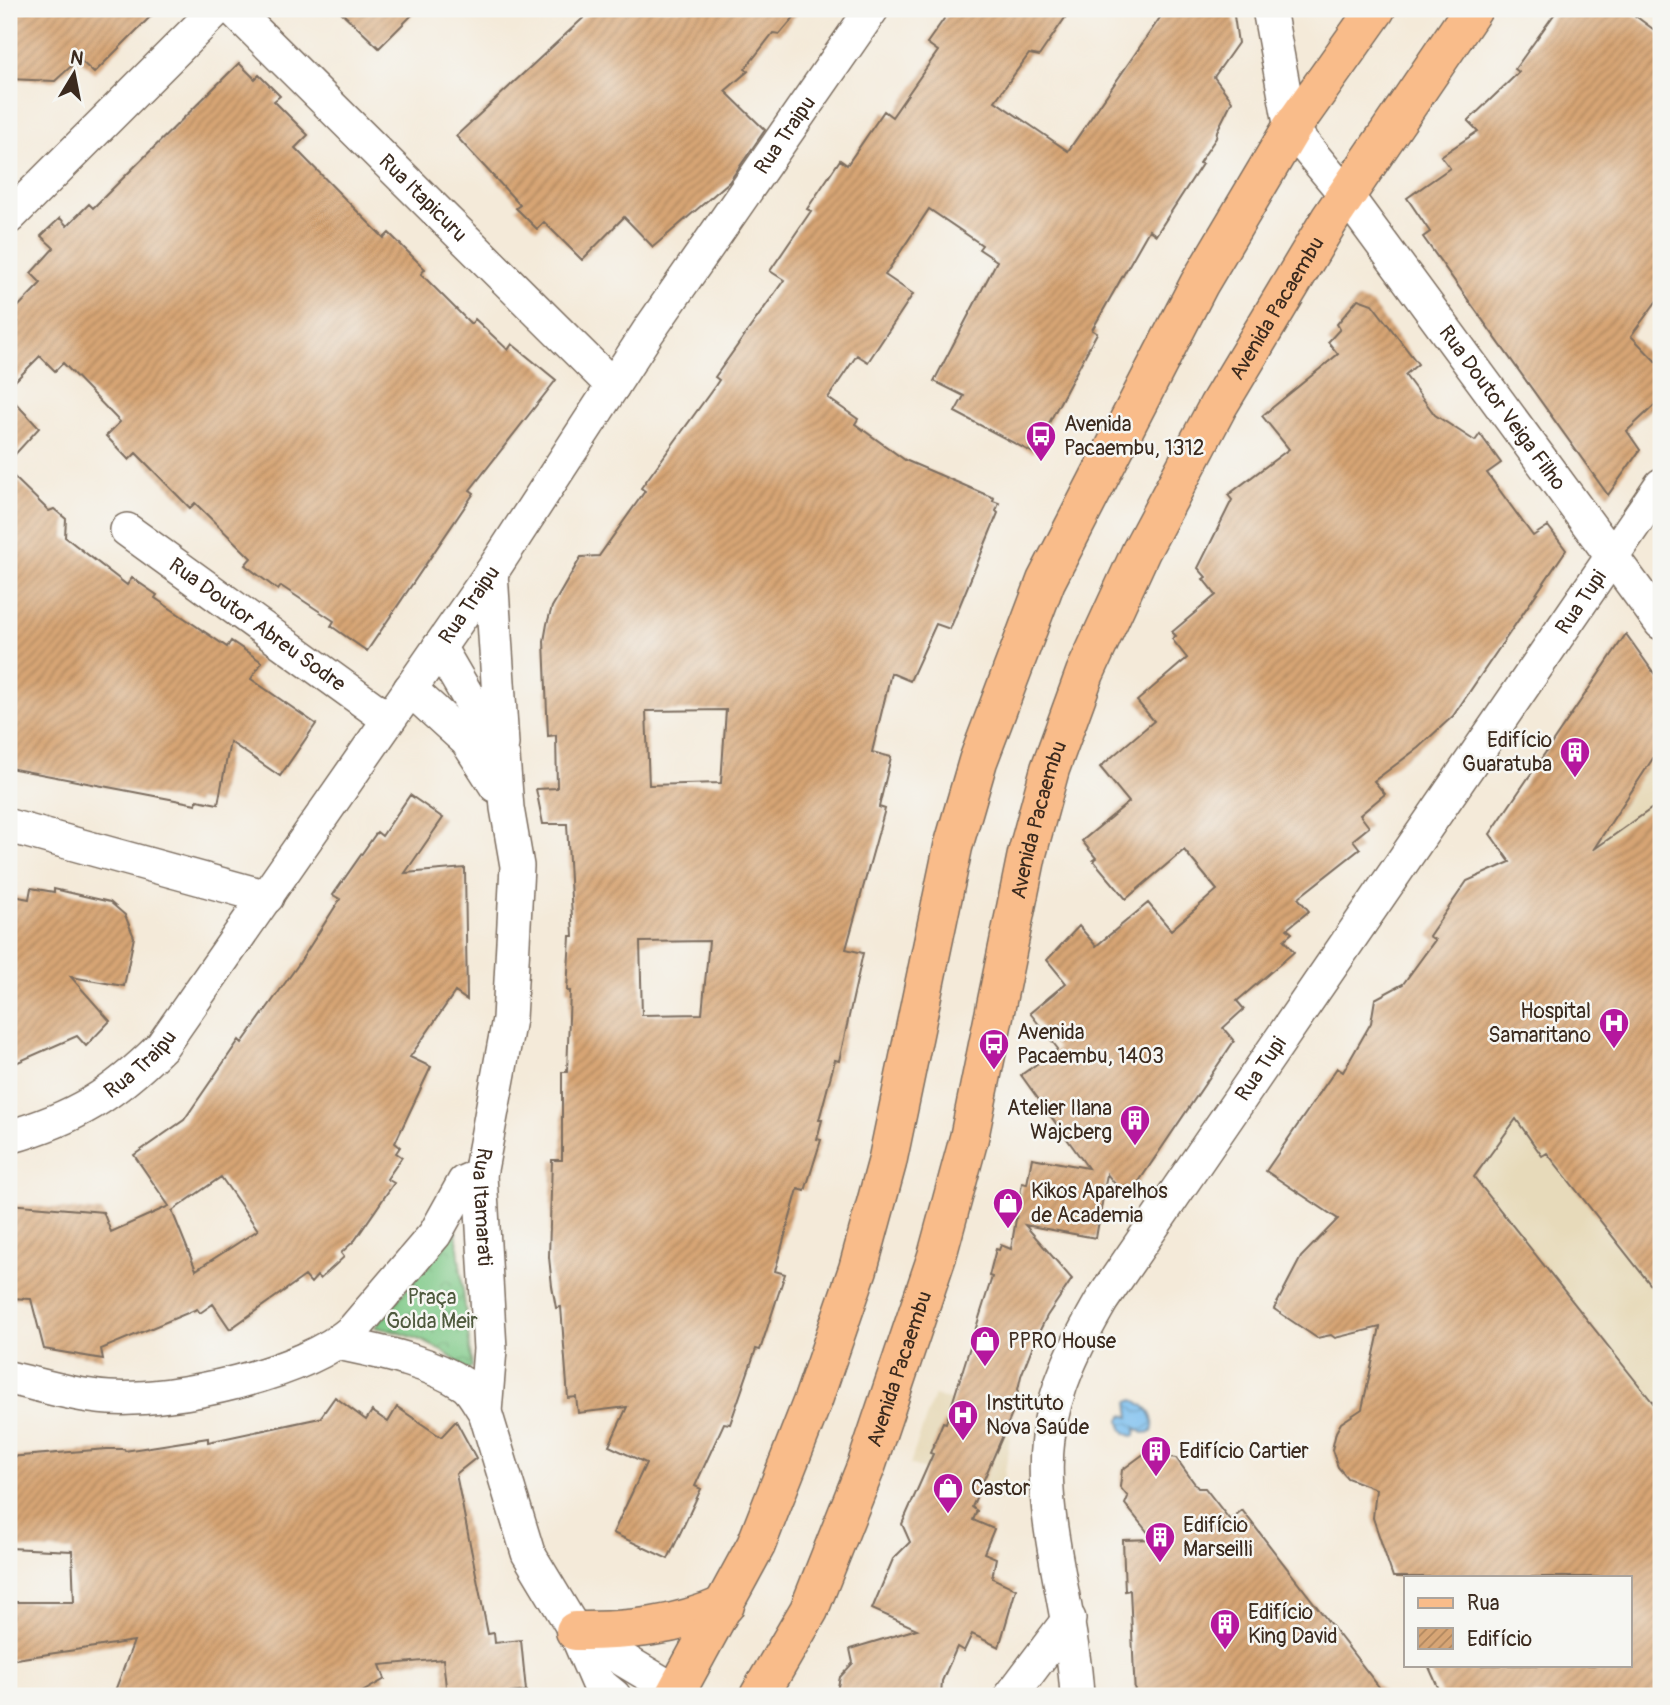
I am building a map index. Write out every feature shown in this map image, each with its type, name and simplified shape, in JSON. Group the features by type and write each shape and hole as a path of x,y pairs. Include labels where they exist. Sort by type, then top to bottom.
{"main road":[{"path":"678,1695 756,1545 813,1400 858,1269 887,1163 953,847 978,761 1046,581 1199,284 1291,129 1377,9"},
{"name":"Avenida Pacaembu","path":"759,1696 814,1597 867,1464 933,1268 969,1138 1027,854 1050,769 1086,673 1142,551 1218,406 1346,195 1474,9"},
{"path":"575,1631 667,1625 691,1620 725,1605"}],"street":[{"path":"9,217 217,9"},
{"name":"Rua Itapicuru","path":"233,9 612,386"},
{"name":"Rua Traipu","path":"9,1137 89,1107 135,1073 162,1046 491,573 612,386 872,9"},
{"path":"1269,9 1291,129"},
{"name":"Rua Doutor Veiga Filho","path":"1291,129 1346,195 1613,553 1661,623"},
{"name":"Rua Tupi","path":"1077,1696 1069,1619 1047,1478 1048,1437 1059,1386 1080,1339 1102,1300 1661,485"},
{"name":"Rua Doutor Abreu Sodre","path":"127,530 388,719"},
{"name":"Rua Itamarati","path":"491,573 507,808 517,866 509,1019 480,1175 490,1349 485,1412 528,1553 575,1631 597,1682 614,1696"},
{"name":"Rua Itamarati","path":"439,647 503,757"},
{"name":"Rua Itamarati","path":"410,689 467,741 482,762 507,808"},
{"path":"9,826 267,897"},
{"path":"9,1378 97,1396 139,1398 180,1393 256,1377 338,1343 394,1285 435,1234 464,1182 480,1175"},
{"path":"338,1343 400,1358 443,1374 467,1387 485,1412"},
{"path":"1011,1696 1069,1619"},
{"name":"Rua Itamarati","path":"575,1631 678,1695"}],"shaded area":[{"name":"Hospital Samaritano","path":"1661,746 1661,1413 1474,1177 1528,1102 1564,892"},
{"name":"Instituto Nova Saúde","path":"934,1395 1012,1421 1001,1502 910,1464"}],"green space":[{"name":"Praça Golda Meir","path":"456,1230 472,1367 467,1370 424,1342 375,1327"}],"water":[{"path":"1134,1400 1143,1405 1152,1417 1152,1432 1143,1433 1136,1428 1135,1436 1131,1436 1122,1428 1120,1419 1123,1415 1130,1417 1128,1402"}],"building":[{"path":"9,9 158,9 94,73 79,59 55,81 9,79"},
{"path":"338,9 418,9 379,48"},
{"path":"593,9 801,9 780,34 773,33 745,69 748,71 725,91 765,130 729,182 653,247 624,217 582,260 544,222 537,229 516,208 520,205 456,136"},
{"path":"951,9 1071,9 1039,56 1029,54 995,101 1068,151 1166,9 1233,9 1238,43 1214,77 1232,101 1216,138 1156,235 1149,230 1092,330 1097,333 1033,453 955,412 964,396 934,381 997,261 979,249 982,245 929,209 885,275 913,294 868,362 857,355 828,398 858,419 855,424 905,460 994,498 993,501 999,503 996,511 998,513 950,629 936,624 910,681 891,673 872,752 891,757 879,807 885,809 846,949 863,953 839,1061 835,1060 819,1120 822,1120 817,1139 821,1140 805,1191 798,1189 775,1271 785,1274 760,1350 756,1349 730,1424 724,1423 695,1486 701,1489 668,1559 613,1533 646,1463 609,1446 627,1407 578,1413 576,1397 568,1398 561,1307 556,1308 552,1286 549,1257 552,1160 562,1160 562,1072 567,1072 570,991 567,991 570,936 573,936 567,824 543,824 536,789 557,788 556,735 548,736 544,641 552,607 581,557 599,556 645,491 641,488 715,386 719,380 715,377 784,280 770,271 811,211 807,209 840,160 847,165 884,111 892,117 938,51 927,43","holes":["726,710 721,783 649,785 646,711","709,941 702,1014 642,1015 640,942"]},
{"path":"1558,9 1626,9 1661,35 1661,295 1631,336 1661,367 1661,399 1627,431 1640,450 1608,495 1423,237 1430,232 1407,198 1450,168 1441,156 1478,131 1468,121 1519,72 1515,69"},
{"path":"239,63 255,79 259,75 280,96 274,101 308,135 295,148 384,238 389,233 425,269 421,274 471,324 475,319 508,350 512,344 556,380 470,490 474,493 367,651 331,626 334,621 281,586 278,590 245,565 251,558 195,503 190,508 136,453 129,460 106,436 120,422 63,363 55,371 40,356 9,387 9,331 18,322 11,314 41,283 31,273 54,248 41,236 60,218 67,226 89,204 93,208"},
{"path":"1358,299 1372,304 1418,364 1405,375 1435,415 1475,441 1480,434 1501,463 1487,473 1533,536 1548,526 1566,550 1453,716 1418,748 1374,781 1385,794 1360,815 1369,827 1353,840 1360,849 1298,898 1309,911 1287,929 1292,933 1284,940 1294,952 1237,1001 1244,1009 1223,1028 1234,1041 1127,1199 1107,1174 1096,1238 1025,1225 1072,1279 1047,1316 1035,1340 1021,1376 1013,1412 972,1507 977,1511 973,1520 994,1529 984,1553 996,1558 992,1578 1016,1589 999,1647 972,1634 964,1651 957,1647 942,1681 941,1696 836,1696 840,1677 853,1663 850,1649 917,1629 872,1609 893,1559 910,1542 902,1524 933,1454 930,1453 943,1422 946,1423 992,1277 989,1276 996,1249 999,1250 1001,1245 1011,1249 1022,1183 1027,1184 1032,1158 1088,1168 1021,1075 1058,1049 1030,1013 1066,983 1047,960 1079,926 1096,946 1148,903 1171,930 1217,890 1184,850 1126,899 1093,860 1096,858 1082,841 1129,802 1100,767 1154,721 1137,701 1187,658 1172,639 1176,636 1172,632 1216,595 1198,568 1232,500 1228,495 1289,449 1262,416 1338,354 1328,342 1340,329 1337,324"},
{"path":"9,396 39,428 9,461"},
{"path":"9,472 49,511 54,509 66,519 65,537 127,585 132,578 157,595 155,598 227,647 231,641 262,662 251,679 316,724 280,776 230,742 218,804 197,800 196,804 9,768"},
{"path":"1626,634 1661,683 1661,746 1593,850 1661,802 1661,1298 1547,1153 1542,1156 1516,1119 1474,1177 1661,1413 1661,1696 1442,1696 1428,1666 1632,1666 1632,1576 1393,1577 1373,1518 1376,1489 1347,1478 1338,1467 1332,1450 1341,1423 1362,1409 1380,1327 1335,1338 1331,1335 1317,1338 1274,1309 1301,1257 1338,1219 1266,1171 1337,1068 1343,1072 1371,1023 1375,999 1403,984 1435,940 1429,936 1467,881 1510,862 1490,834"},
{"path":"410,795 443,818 405,873 465,868 467,1000 455,992 410,1057 431,1067 395,1143 400,1147 396,1153 402,1157 387,1179 394,1183 355,1240 341,1253 344,1257 320,1279 317,1276 311,1283 305,1276 230,1329 213,1304 200,1313 197,1309 101,1349 103,1359 44,1349 31,1299 9,1298 9,1204 103,1212 111,1232 169,1206 134,1155 184,1120 239,1040 242,1043 298,965 340,899 333,895 377,832 382,836","holes":["221,1177 258,1230 196,1270 172,1211"]},
{"path":"31,888 54,892 54,889 110,902 125,915 134,937 124,986 71,977 110,1021 86,1046 77,1036 9,1066 9,895 29,899"},
{"path":"335,1397 366,1420 372,1411 388,1422 397,1407 441,1437 456,1421 476,1458 456,1474 488,1634 494,1633 495,1643 521,1640 526,1691 503,1694 504,1696 447,1696 443,1659 380,1665 385,1679 355,1696 113,1696 134,1641 9,1660 9,1602 74,1602 72,1551 9,1548 9,1457 107,1449 125,1451 208,1438 208,1442 320,1418"},
{"path":"1145,1453 1176,1458 1198,1488 1205,1488 1230,1520 1242,1510 1386,1696 1135,1696 1130,1590 1125,1591 1123,1540 1153,1539 1125,1504 1128,1497 1120,1487 1122,1470"}],"place":[{"name":"Avenida Pacaembu, 1312","path":"1041,463"},
{"name":"Edifício Guaratuba","path":"1575,779"},
{"name":"Hospital Samaritano","path":"1614,1050"},
{"name":"Avenida Pacaembu, 1403","path":"994,1071"},
{"name":"Atelier Ilana Wajcberg","path":"1135,1147"},
{"name":"Kikos Aparelhos de Academia","path":"1008,1230"},
{"name":"PPRO House","path":"985,1368"},
{"name":"Instituto Nova Saúde","path":"963,1442"},
{"name":"Edifício Cartier","path":"1156,1478"},
{"name":"Castor","path":"948,1515"},
{"name":"Edifício Marseilli","path":"1160,1564"},
{"name":"Edifício King David","path":"1225,1651"}]}
